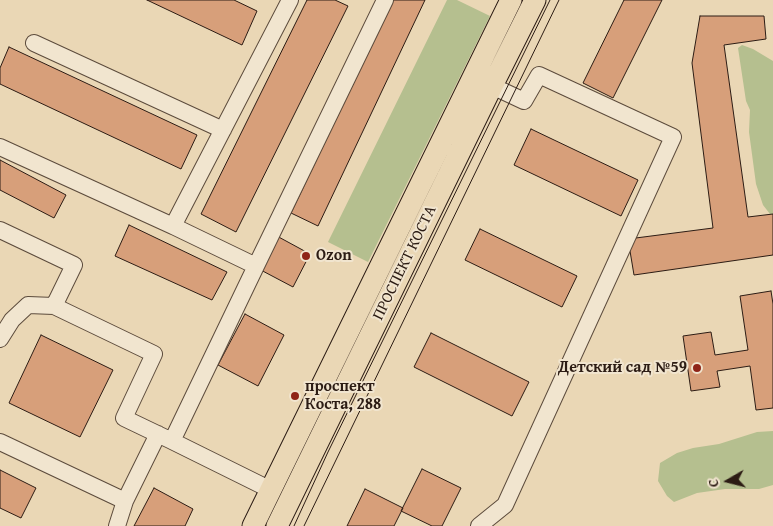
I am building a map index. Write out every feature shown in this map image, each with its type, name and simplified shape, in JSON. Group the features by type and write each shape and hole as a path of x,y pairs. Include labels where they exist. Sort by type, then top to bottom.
{"main road":[{"name":"ПРОСПЕКТ КОСТА","path":"277,526 536,0"},
{"name":"ПРОСПЕКТ КОСТА","path":"254,526 507,1"}],"lane":[{"path":"173,226 290,0"},
{"path":"117,526 125,502 165,437 256,266 385,0"},
{"path":"34,43 223,130"},
{"path":"479,526 505,505 673,137 539,75 524,101 492,86"},
{"path":"0,147 256,266"},
{"path":"0,230 74,265 54,306"},
{"path":"0,339 12,320 28,305 54,306 154,354 124,418 271,490"},
{"path":"1,438 125,502"}],"green space":[{"path":"447,0 457,0 490,16 368,262 328,242"},
{"path":"742,45 773,61 773,214 770,214 763,205 756,184 749,132 750,110 746,101 738,48"},
{"path":"773,431 773,485 759,489 725,489 697,493 674,502 667,496 658,481 660,463 677,453 693,448 719,444 757,432"}],"building":[{"path":"147,0 234,0 257,11 242,45"},
{"path":"307,0 335,0 348,6 236,232 201,214"},
{"path":"393,0 425,0 318,226 291,213"},
{"path":"624,0 662,0 613,98 583,83"},
{"path":"700,16 764,16 766,39 724,45 748,217 773,214 773,255 634,275 628,239 713,228 692,63"},
{"path":"9,47 197,135 181,169 0,84 0,68"},
{"path":"531,129 638,180 621,216 514,165"},
{"path":"0,160 66,195 54,218 0,190"},
{"path":"129,225 227,272 212,300 115,256"},
{"path":"480,229 577,276 562,307 465,260"},
{"path":"275,235 310,254 293,287 257,268"},
{"path":"771,291 773,304 773,408 756,410 750,366 717,371 720,387 691,391 683,336 711,332 715,355 748,350 740,296"},
{"path":"245,314 284,335 258,386 218,365"},
{"path":"431,333 529,382 512,416 414,367"},
{"path":"41,335 113,370 80,437 9,403"},
{"path":"422,469 461,488 442,526 432,526 401,511"},
{"path":"0,470 36,488 21,518 0,508"},
{"path":"154,488 193,509 185,526 134,526"},
{"path":"365,489 403,508 394,526 347,526"}],"tram line":[{"path":"294,526 328,452 550,0"},
{"path":"304,526 559,0"}],"place":[{"name":"Ozon","path":"306,256"},
{"name":"Детский сад №59","path":"697,368"},
{"name":"проспект Коста, 288","path":"295,396"}]}
